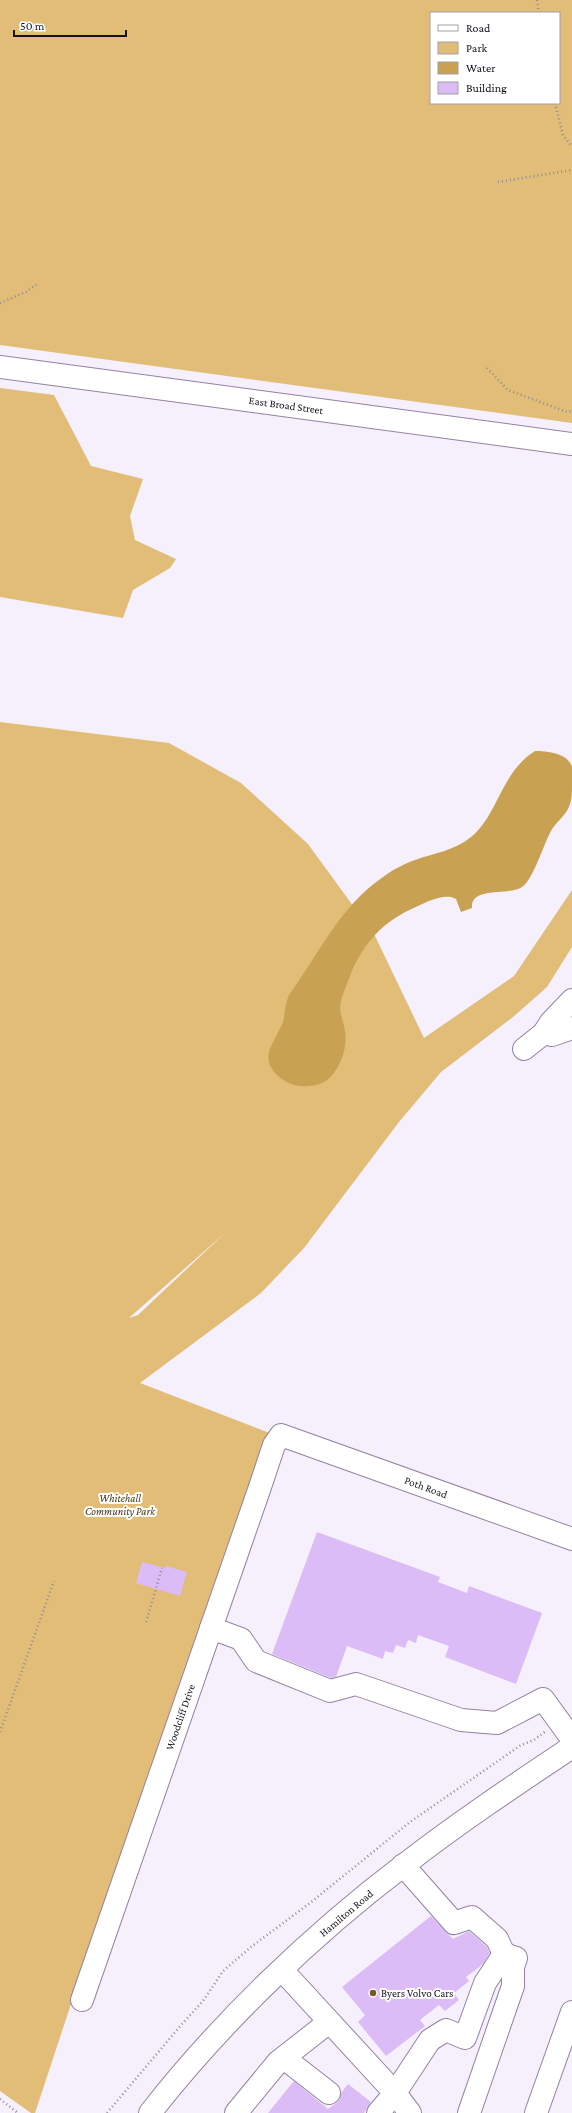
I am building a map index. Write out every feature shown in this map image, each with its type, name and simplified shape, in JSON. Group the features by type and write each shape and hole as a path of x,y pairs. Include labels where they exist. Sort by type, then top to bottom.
{"main road":[{"name":"East Broad Street","path":"0,367 572,444"},
{"path":"524,1049 544,1033 551,1022 572,1000"},
{"path":"544,1033 552,1035 572,1028"},
{"name":"Poth Road","path":"281,1435 572,1539"},
{"name":"Woodcliff Drive","path":"82,2000 270,1459 281,1435"},
{"path":"211,1628 241,1639 256,1661 330,1691 356,1684 461,1720 497,1723 543,1699 572,1739"},
{"name":"Hamilton Road","path":"150,2113 200,2053 321,1932 403,1865 485,1806 572,1747"},
{"path":"403,1865 454,1923 472,1917 497,1939 504,1954 516,1958 513,1967 512,1986 469,2113"},
{"path":"378,2113 395,2093 430,2040 446,2030 465,2038 485,1983 504,1954"},
{"path":"282,1970 395,2093 410,2113"},
{"path":"536,2113 572,2012"},
{"path":"236,2113 278,2062 329,2022"},
{"path":"284,2058 329,2093"}],"path":[{"path":"537,0 539,12"},
{"path":"555,104 563,135 572,147"},
{"path":"498,182 572,170"},
{"path":"0,303 26,292 37,284"},
{"path":"487,368 508,390 567,412 572,411"},
{"path":"146,1622 162,1568"},
{"path":"0,1732 54,1581"},
{"path":"107,2113 182,2024 204,2002 223,1971 251,1947 310,1903 410,1822 521,1745 534,1740 559,1721"},
{"path":"0,2099 18,2113"}],"green space":[{"path":"0,0 572,0 572,423 0,345"},
{"path":"0,388 54,395 91,466 143,479 130,516 135,540 176,559 170,568 133,590 123,618 0,597"},
{"name":"Whitehall Community Park","path":"0,722 169,743 241,783 308,844 375,936 424,1038 514,976 572,890 572,947 547,987 513,1017 441,1072 399,1122 304,1248 261,1293 140,1383 272,1434 73,1998 35,2113 31,2113 0,2091","holes":["226,1232 138,1315 129,1318"]}],"water":[{"path":"535,751 556,754 562,756 570,762 572,767 572,794 568,809 552,830 534,870 526,883 516,890 484,894 477,897 473,901 472,908 461,912 456,899 452,897 437,898 405,912 383,927 366,945 359,956 343,994 340,1007 346,1037 342,1058 332,1076 319,1084 311,1086 294,1085 279,1077 269,1063 268,1058 272,1044 283,1022 289,995 342,916 368,889 398,867 451,849 471,837 488,817 514,770"}],"building":[{"path":"317,1532 440,1577 438,1582 467,1593 469,1586 542,1613 516,1684 445,1657 449,1646 418,1635 416,1643 408,1640 405,1648 396,1645 393,1653 385,1651 383,1659 347,1646 336,1677 331,1678 272,1654"},
{"path":"142,1562 165,1568 166,1566 187,1572 180,1596 136,1583"},
{"path":"431,1916 453,1939 469,1931 487,1947 490,1953 483,1964 466,1977 469,1981 454,1993 459,2000 445,2011 439,2005 420,2020 425,2026 386,2056 358,2022 365,2015 342,1987"},
{"path":"294,2081 328,2109 339,2101 341,2093 348,2084 371,2102 364,2113 268,2113"}],"place":[{"name":"Byers Volvo Cars","path":"373,1993"}]}
